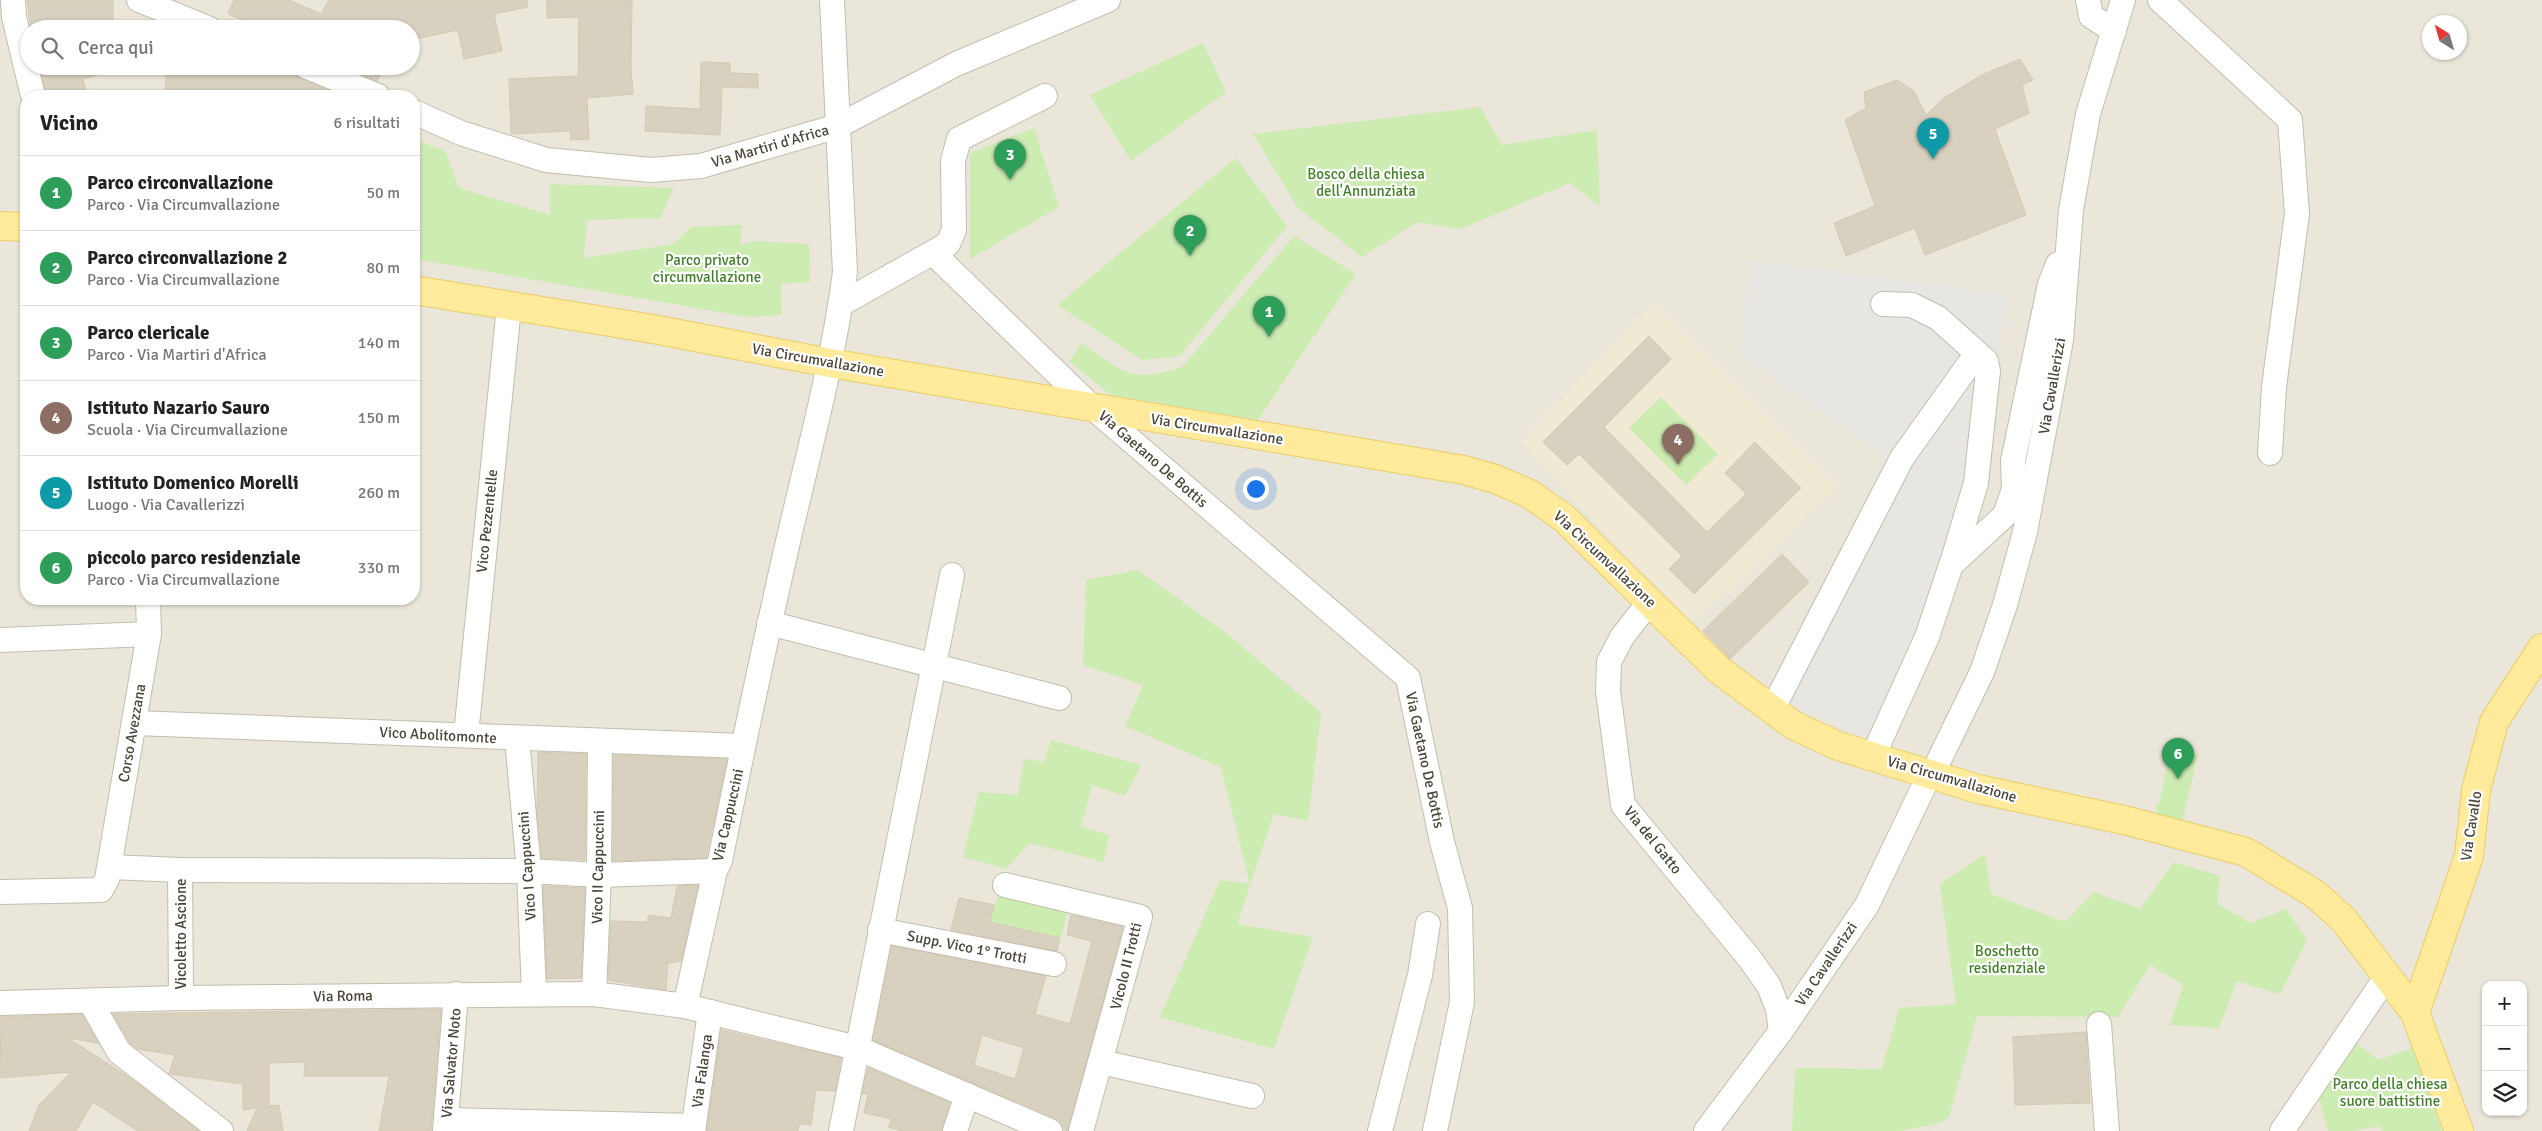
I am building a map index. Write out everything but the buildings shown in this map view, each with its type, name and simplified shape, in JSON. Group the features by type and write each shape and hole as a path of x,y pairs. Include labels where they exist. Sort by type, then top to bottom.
{"main road":[{"path":"0,226 20,227"},
{"name":"Via Circumvallazione","path":"420,291 653,329 830,363 1464,470 1495,479 1530,494 1564,518 1719,670 1793,725 1838,746 1978,789 2124,820 2246,852 2315,894 2344,920 2415,1013 2458,1131"},
{"name":"Via Cavallo","path":"2415,1013 2469,856 2476,790 2494,722 2542,648"}],"street":[{"path":"13,0 14,17 20,42"},
{"path":"139,0 188,20"},
{"name":"Via Cappuccini","path":"684,1006 715,871 720,861 769,624 830,363 841,304 845,272 832,0"},
{"name":"Via Martiri d'Africa","path":"420,115 461,133 546,160 595,167 651,170 701,166 838,126 956,64 1108,0"},
{"path":"2088,0 2091,16 2114,31"},
{"name":"Via Cavallerizzi","path":"1939,760 1982,672 2005,605 2025,532 2061,340 2071,210 2088,114 2123,0"},
{"path":"2160,0 2290,120 2297,214 2274,387 2270,452"},
{"path":"28,75 32,90"},
{"path":"327,75 363,90"},
{"path":"841,304 934,254 948,244 954,230 953,161 959,139 1045,96"},
{"path":"1951,565 2005,515 2014,488 2013,461 2050,284 2056,268 2068,248"},
{"name":"Via Gaetano De Bottis","path":"934,254 1093,408 1408,678 1442,842 1460,908 1462,1002 1435,1131"},
{"path":"1873,756 1927,637 1976,483 1988,371 1986,361 1938,318 1912,305 1883,304"},
{"name":"Vico Pezzentelle","path":"466,735 509,307"},
{"path":"1772,710 1902,458 1977,353"},
{"path":"841,1131 952,575"},
{"name":"Via del Gatto","path":"1650,601 1622,637 1609,662 1608,691 1623,805 1764,980 1778,1009 1780,1031"},
{"name":"Corso Avezzana","path":"0,892 100,890 110,867 149,634 148,605"},
{"path":"769,624 1059,698"},
{"path":"0,640 149,634"},
{"name":"Vico Abolitomonte","path":"134,723 466,735 517,739 743,746"},
{"name":"Vico I Cappuccini","path":"517,739 529,870 534,993"},
{"name":"Vico II Cappuccini","path":"594,994 599,874 600,741"},
{"name":"Via Cavallerizzi","path":"1706,1131 1780,1031 1867,905 1925,784"},
{"path":"110,867 180,870 529,870 599,874 715,871"},
{"name":"Vicoletto Ascione","path":"180,870 181,998"},
{"name":"Vicolo II Trotti","path":"1005,885 1140,917 1081,1131"},
{"path":"1380,1131 1420,975 1428,924"},
{"name":"Supp. Vico 1° Trotti","path":"880,930 1054,964"},
{"path":"2282,1131 2387,976"},
{"name":"Via Roma","path":"0,1003 181,998 534,993 594,994 684,1006 857,1048 1050,1131"},
{"name":"Via Salvator Noto","path":"446,1125 456,994"},
{"path":"90,1001 119,1052 221,1131"},
{"name":"Via Falanga","path":"693,1129 710,1012"},
{"path":"2099,1024 2107,1131"},
{"path":"1101,1062 1252,1096"},
{"path":"955,1131 967,1095"},
{"path":"446,1125 693,1129"}],"shaded area":[{"path":"0,0 2542,0 2542,1131 0,1131"},
{"path":"1750,260 2005,294 2000,354 1976,485 1881,743 1770,695 1885,457 1740,355"},
{"path":"1653,303 1838,488 1692,623 1520,443"}],"green space":[{"path":"1203,43 1226,92 1131,161 1090,95"},
{"name":"Bosco della chiesa dell'Annunziata","path":"1480,107 1502,145 1597,130 1600,206 1570,183 1460,229 1417,222 1362,257 1298,208 1253,134"},
{"path":"1034,128 1059,207 970,259 970,153"},
{"name":"Parco privato circumvallazione","path":"420,141 445,151 459,188 550,215 550,184 674,188 660,218 587,220 584,258 673,244 691,227 742,225 740,245 755,241 809,244 810,282 781,284 782,315 748,317 420,260"},
{"path":"1236,158 1287,226 1180,356 1142,360 1057,305"},
{"path":"1294,236 1356,274 1258,420 1111,395 1069,361 1082,343 1118,368 1138,375 1164,372 1182,367"},
{"path":"1661,397 1718,454 1686,485 1629,428"},
{"path":"1138,570 1226,633 1321,713 1308,821 1274,814 1237,924 1313,937 1274,1049 1160,1017 1220,880 1250,884 1221,767 1125,726 1143,685 1083,665 1086,580"},
{"path":"1051,740 1141,765 1125,796 1092,785 1081,827 1109,835 1104,862 1029,843 1006,869 963,857 979,792 1018,795 1024,759 1044,762"},
{"path":"2170,752 2198,754 2181,827 2162,822 2155,806 2159,804"},
{"name":"Boschetto residenziale","path":"1985,854 1991,894 2065,922 2094,892 2140,909 2174,862 2220,876 2217,903 2250,923 2286,909 2307,940 2280,994 2237,981 2219,1028 2170,1025 2183,985 2150,965 2118,1017 1977,1016 1949,1117 1926,1131 1935,1124 1900,1131 1792,1131 1795,1068 1882,1069 1899,1008 1956,1004 1940,884"},
{"path":"1001,890 1069,904 1061,938 989,922"},
{"name":"Parco della chiesa suore battistine","path":"2356,1043 2378,1060 2413,1048 2442,1131 2383,1131 2379,1126 2354,1131 2328,1131 2319,1099"}],"place":[{"name":"Istituto Domenico Morelli","path":"1933,159"},
{"name":"Parco clericale","path":"1010,180"},
{"name":"Parco circonvallazione 2","path":"1190,256"},
{"name":"Parco circonvallazione","path":"1269,337"},
{"name":"Istituto Nazario Sauro","path":"1678,465"},
{"name":"piccolo parco residenziale","path":"2178,779"}]}
